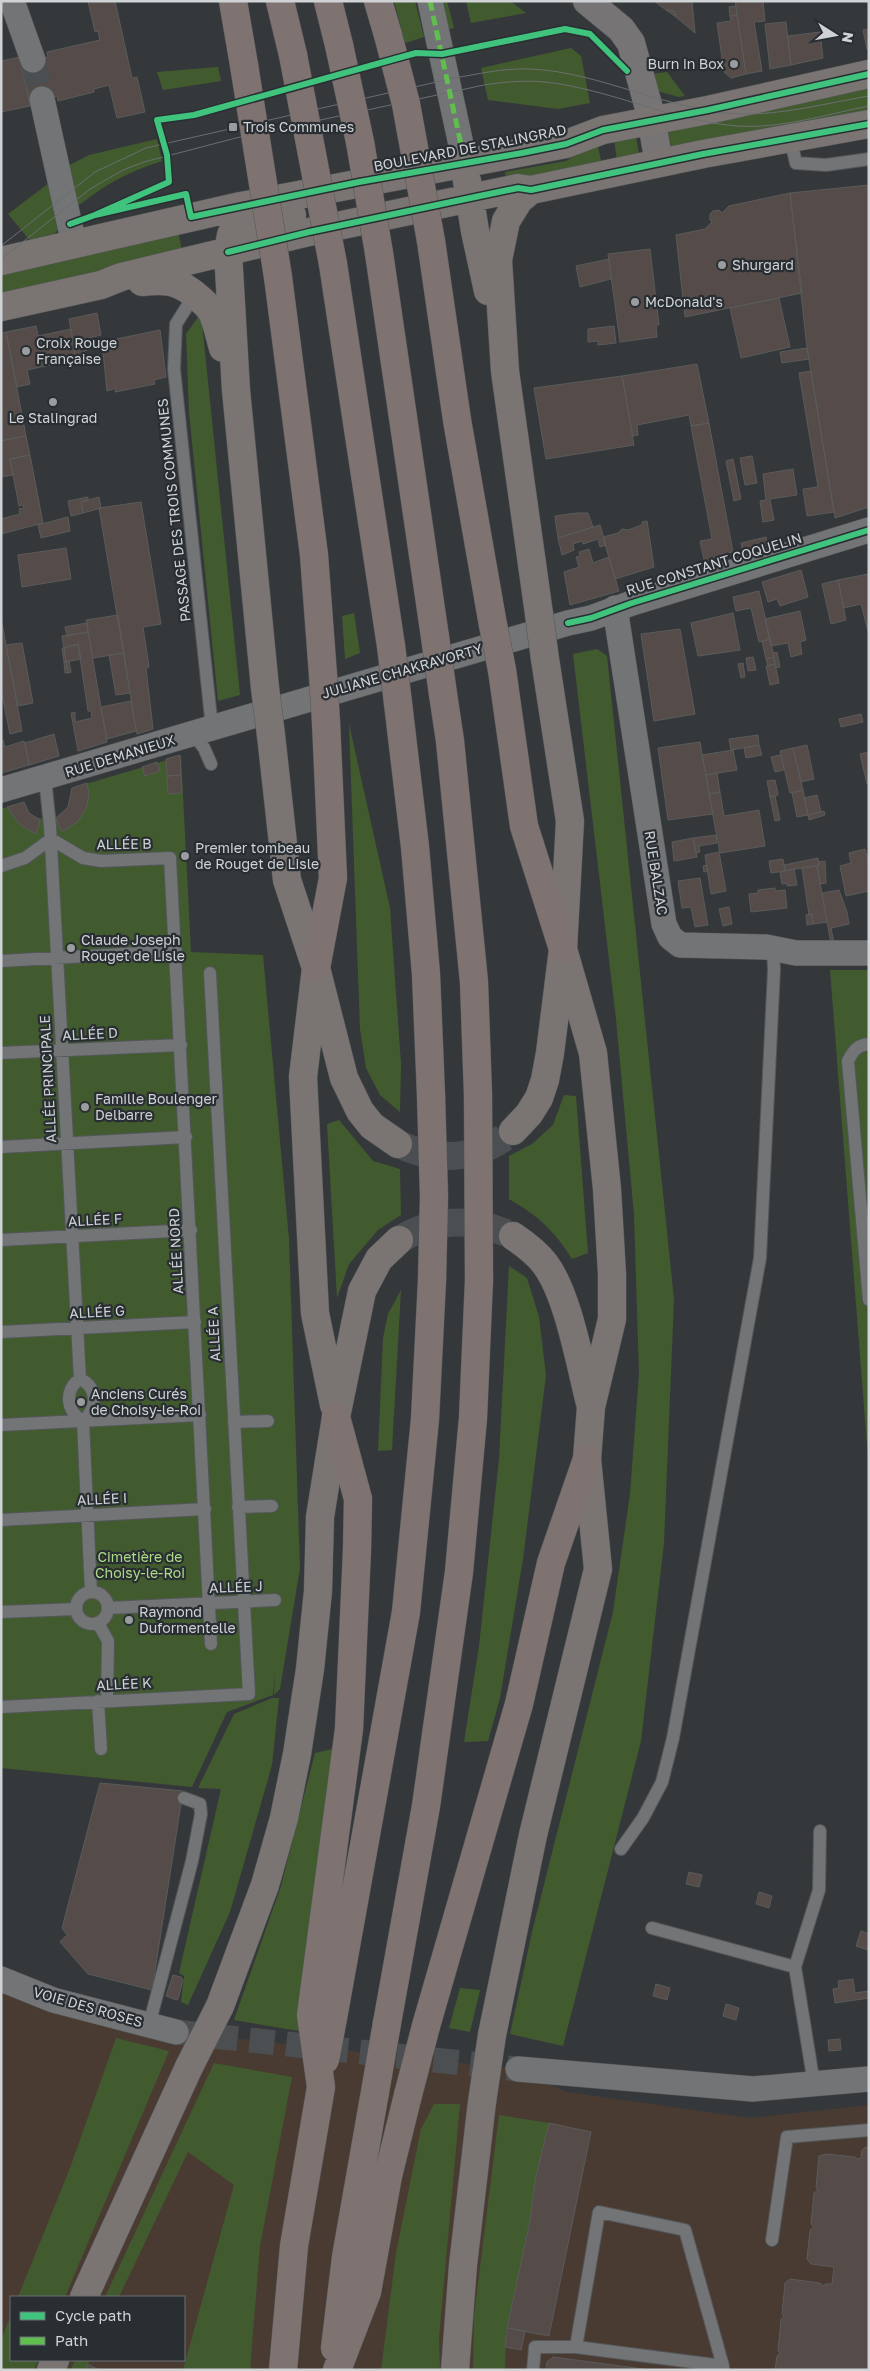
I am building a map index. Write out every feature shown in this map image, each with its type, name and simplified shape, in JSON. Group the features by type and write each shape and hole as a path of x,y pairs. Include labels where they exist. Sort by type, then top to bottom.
{"highway":[{"path":"233,1 278,277 314,555 326,722 333,878 316,968"},
{"path":"280,1 293,54 333,264 391,646 416,847 426,974 434,1198 425,1419 406,1612 322,2016"},
{"path":"328,1 360,142 450,741 474,982 478,1095 479,1280 473,1418 460,1572 426,1806 346,2258 332,2370"},
{"path":"378,1 406,104 431,241 457,420 502,670 524,826 562,949"},
{"path":"283,2370 294,2246 321,2087 322,2016 350,1729 358,1499 336,1417"},
{"path":"337,2370 367,2292 388,2176 426,2026 519,1704 551,1564 587,1458"}],"main road":[{"name":"BOULEVARD DE STALINGRAD","path":"1,261 359,182 566,144 598,131 869,74"},
{"path":"1,307 101,285 121,278 309,232 518,188 531,190 659,163 869,124"},
{"path":"465,163 470,199 505,371 545,659 570,821 562,949 545,1080 529,1114 512,1131"},
{"path":"359,182 325,208 256,222 231,235 228,252 236,390 265,688 287,880 316,968 344,1078 360,1111 372,1126 398,1144"},
{"path":"505,371 498,260 506,221 519,200 531,190"},
{"path":"121,278 142,282 169,281 184,285 207,305 214,316 236,390"},
{"path":"455,2370 462,2265 492,2035 533,1835 598,1568 587,1458 591,1407 612,1319 607,1189 593,1053 562,949"},
{"path":"316,968 303,1077 314,1312 336,1417"},
{"path":"513,1236 531,1248 546,1265 555,1281 565,1305 591,1407"},
{"path":"84,2296 189,2067 220,2006 265,1885 284,1818 297,1754 310,1669 317,1601 320,1517 336,1417 362,1291 379,1260 399,1240"}],"street":[{"path":"12,1 20,28 33,60"},
{"path":"430,1 465,163"},
{"path":"590,2 620,29 632,43 650,112 659,163"},
{"path":"42,99 74,244"},
{"name":"RUE CONSTANT COQUELIN","path":"568,623 591,618 615,608 869,530"},
{"name":"RUE BALZAC","path":"615,608 664,924 670,937 680,945 773,948 796,954 869,953"},
{"name":"JULIANE CHAKRAVORTY","path":"238,722 311,697 568,623"},
{"name":"RUE DEMANIEUX","path":"1,790 238,722"},
{"name":"VOIE DES ROSES","path":"1,1979 53,2000 176,2032"},
{"path":"518,2069 753,2089 869,2079"}],"lane":[{"path":"790,138 796,163 826,165 869,159"},
{"name":"PASSAGE DES TROIS COMMUNES","path":"195,294 176,324 174,369 202,731"},
{"path":"202,731 204,748 211,764"},
{"name":"ALLÉE PRINCIPALE","path":"45,778 51,839 80,1379 73,1385 70,1392 70,1408 83,1421"},
{"path":"1,866 25,858 51,839"},
{"name":"ALLÉE B","path":"51,839 82,858 101,861 170,858"},
{"name":"ALLÉE NORD","path":"170,858 211,1644"},
{"path":"621,1849 642,1818 662,1782 673,1738 758,1267 774,970 773,948"},
{"path":"1,961 176,951"},
{"name":"ALLÉE A","path":"210,974 248,1694"},
{"path":"869,1044 853,1050 848,1061 869,1300"},
{"name":"ALLÉE D","path":"1,1053 181,1045"},
{"path":"1,1147 186,1137"},
{"name":"ALLÉE F","path":"1,1240 190,1230"},
{"name":"ALLÉE G","path":"1,1332 195,1322"},
{"path":"80,1379 92,1389 94,1398 92,1412 83,1421 91,1592"},
{"path":"1,1425 200,1415"},
{"path":"234,1422 268,1421"},
{"path":"238,1507 272,1506"},
{"name":"ALLÉE I","path":"1,1520 205,1508"},
{"path":"91,1592 100,1594 107,1603 108,1608 105,1617 98,1623 83,1622 76,1609 82,1596 91,1592"},
{"name":"ALLÉE J","path":"108,1608 275,1600"},
{"path":"1,1612 76,1609"},
{"path":"98,1623 108,1641 102,1700 101,1749"},
{"name":"ALLÉE K","path":"1,1707 102,1700 248,1694"},
{"path":"149,2025 192,1861 201,1814 200,1804 184,1798"},
{"path":"814,2084 795,1967 819,1890 820,1831"},
{"path":"652,1928 795,1967"},
{"path":"772,2240 788,2137 869,2130"},
{"path":"533,2370 535,2347 576,2347 723,2368 685,2230 599,2212 576,2347"}],"shaded area":[{"path":"1,1985 176,2032 518,2069 567,2092 750,2118 869,2105 869,2370 1,2370"}],"green space":[{"path":"394,1 415,1 424,37 405,43"},
{"path":"436,1 447,1 454,28 442,31"},
{"path":"466,1 510,1 526,13 471,23"},
{"path":"571,48 581,56 590,103 558,109 488,100 481,68"},
{"path":"218,67 221,81 163,90 157,72"},
{"path":"667,72 685,96 679,97 657,91 653,74"},
{"path":"869,88 869,112 675,148 671,146 668,133 670,126"},
{"path":"636,137 639,154 617,161 614,139"},
{"path":"157,139 162,161 136,170 115,181 73,210 66,167 89,155"},
{"path":"597,142 602,165 507,183 505,172 566,161"},
{"path":"53,180 60,228 49,239 32,243 8,214"},
{"path":"178,231 183,256 1,296 1,272"},
{"path":"201,313 240,695 218,701 189,412 186,334"},
{"path":"354,613 360,653 345,659 342,616"},
{"path":"597,649 607,656 674,1299 664,1543 641,1741 563,2046 510,2034 532,1932 613,1612 630,1494 639,1373 634,1215 616,1019 573,654"},
{"path":"349,724 390,908 401,1064 400,1112 380,1095 366,1068 360,1029"},
{"name":"Cimetière de Choisy-le-Roi","path":"181,756 191,952 263,955 289,1239 300,1568 280,1689 274,1695 275,1671 273,1695 227,1712 192,1787 1,1768 1,809 24,802 29,812 36,817 45,819 56,818 68,807 72,788"},
{"path":"830,970 869,970 869,1471"},
{"path":"564,1095 576,1096 588,1253 572,1259 545,1224 529,1211 509,1199 509,1156 532,1144 553,1125"},
{"path":"339,1120 373,1161 400,1169 401,1215 378,1230 349,1264 337,1298 327,1124"},
{"path":"509,1266 527,1278 539,1317 546,1375 523,1559 500,1698 488,1741 464,1742 479,1646 499,1459"},
{"path":"401,1290 392,1450 378,1451 383,1338 388,1314"},
{"path":"272,1698 279,1698 272,1765 230,1912 188,2005 181,2002 184,1976 179,1973 221,1789 198,1788 234,1714"},
{"path":"337,1748 299,2031 234,2020 281,1886 315,1753"},
{"path":"460,1988 480,1990 470,2032 449,2028"},
{"path":"116,2038 169,2051 65,2296 18,2296 70,2168"},
{"path":"214,2063 292,2077 260,2246 250,2370 183,2370 234,2185 188,2152 119,2296 105,2296"},
{"path":"434,2104 460,2104 439,2338 440,2370 381,2370 396,2253 421,2129"},
{"path":"499,2115 549,2123 536,2176 530,2221 506,2332 505,2370 473,2370 474,2316"},
{"path":"10,2318 10,2361 38,2361 34,2370 1,2370 1,2340"},
{"path":"75,2361 90,2361 85,2370 71,2370"}],"building":[{"path":"88,1 115,1 132,78 137,77 145,112 117,118 109,85 94,89 94,92 58,101 57,96 30,102 21,62 48,57 47,52 100,40 98,31 95,32"},
{"path":"654,1 692,1 695,33 676,17 674,11 666,10"},
{"path":"735,1 763,1 765,21 754,22 762,71 746,74"},
{"path":"736,6 737,15 730,16 729,7"},
{"path":"666,10 674,11 676,17"},
{"path":"737,15 746,74 731,78 724,72 717,23 731,21 730,16"},
{"path":"786,22 791,65 770,69 765,24"},
{"path":"869,29 869,48 867,49 863,30"},
{"path":"820,32 823,58 791,65 788,36"},
{"path":"20,57 30,106 1,112 1,61"},
{"path":"869,185 869,507 835,518 807,348 790,193"},
{"path":"790,193 802,293 685,317 676,235 705,229 712,222 710,214 713,211 719,210 722,213 729,206"},
{"name":"McDonald's","path":"650,249 659,325 656,325 657,337 620,342 608,254"},
{"path":"609,259 611,279 580,287 576,266"},
{"path":"779,298 790,347 741,358 730,308"},
{"path":"97,313 101,335 89,338 91,349 84,351 86,364 77,366 69,319"},
{"name":"Croix Rouge Française","path":"36,326 45,366 27,370 30,384 17,387 6,332"},
{"path":"614,326 616,343 598,345 598,341 588,342 588,329"},
{"path":"71,329 76,359 45,366 38,336"},
{"path":"160,330 166,377 154,380 155,384 115,392 116,388 107,391 102,342"},
{"path":"6,332 26,436 1,441 1,333"},
{"path":"807,348 809,359 782,363 780,352"},
{"path":"697,364 709,423 691,426 689,415 637,425 638,435 633,436 622,376"},
{"path":"811,371 834,512 807,516 803,489 818,487 799,373"},
{"path":"622,376 634,445 546,459 534,388"},
{"path":"709,423 733,552 721,554 722,559 705,564 700,541 712,539 691,426"},
{"path":"26,436 30,455 10,459 13,475 1,477 1,441"},
{"path":"30,455 43,523 1,534 1,519 20,514 19,509 24,508 23,505 19,506 10,459"},
{"path":"752,456 757,483 745,485 740,458"},
{"path":"733,459 741,499 734,501 726,461"},
{"path":"793,469 797,495 770,499 774,520 763,522 760,501 766,500 763,474"},
{"path":"88,497 88,500 81,502 83,513 71,516 68,501"},
{"path":"99,497 101,508 83,513 81,502"},
{"path":"141,502 161,624 143,627 149,667 146,668 153,729 137,734 99,508"},
{"path":"588,513 593,527 558,538 555,516"},
{"path":"68,517 70,531 41,538 38,525"},
{"path":"647,521 654,567 615,579 603,537 618,533 622,529 628,530 642,525 642,522"},
{"path":"600,525 606,545 600,547 598,539 583,544 582,541 573,544 574,550 562,555 558,538"},
{"path":"766,537 767,545 743,553 741,543"},
{"path":"66,548 71,579 22,587 18,555"},
{"path":"589,549 593,563 609,557 619,591 570,605 564,572 579,567 576,557 580,556 579,552"},
{"path":"801,570 808,597 780,606 777,599 768,602 762,582"},
{"path":"868,574 869,635 861,604 844,608 838,580"},
{"path":"838,580 846,620 831,624 822,584"},
{"path":"759,591 770,639 759,642 751,608 736,611 733,597"},
{"path":"800,611 806,640 800,642 802,654 791,657 788,643 771,646 765,619"},
{"path":"733,613 740,650 698,656 691,623"},
{"path":"118,615 124,653 93,658 86,620"},
{"path":"1,618 22,731 10,734 1,690"},
{"path":"87,623 88,632 67,636 65,627"},
{"path":"680,629 695,714 654,721 641,634"},
{"path":"88,632 107,742 78,751 71,713 75,712 75,722 92,718 91,711 88,711 78,644 64,648 62,636"},
{"path":"770,639 774,657 766,659 762,641"},
{"path":"22,643 33,703 18,706 6,645"},
{"path":"78,644 81,659 66,662 64,648"},
{"path":"62,648 64,648 66,662 64,662"},
{"path":"777,652 780,667 776,668 773,653"},
{"path":"124,653 130,693 116,695 109,655"},
{"path":"753,657 756,670 748,671 746,658"},
{"path":"774,657 775,664 768,666 766,659"},
{"path":"69,661 71,672 68,673 66,662"},
{"path":"64,662 66,662 68,673 65,673"},
{"path":"743,663 745,677 741,678 738,664"},
{"path":"775,664 779,683 770,685 766,666"},
{"path":"131,701 136,731 107,739 101,707"},
{"path":"861,714 863,722 841,727 839,719"},
{"path":"54,734 59,756 29,765 25,743"},
{"path":"758,735 759,745 731,750 729,739"},
{"path":"3,740 5,747 24,741 29,765 1,773 1,741"},
{"path":"700,742 713,814 668,820 658,748"},
{"path":"759,745 762,755 746,758 744,748"},
{"path":"807,745 814,779 801,782 793,748"},
{"path":"793,748 803,790 790,793 780,751"},
{"path":"733,750 737,770 706,775 702,755"},
{"path":"869,752 869,784 867,784 860,754"},
{"path":"180,755 181,775 167,776 166,759"},
{"path":"781,755 784,770 775,772 771,757"},
{"path":"157,762 160,771 145,776 142,767"},
{"path":"717,773 720,792 709,794 706,775"},
{"path":"181,775 182,793 168,794 167,776"},
{"path":"775,780 778,795 770,797 767,781"},
{"path":"87,783 89,795 86,809 78,821 62,832 56,818 68,807 72,788"},
{"path":"803,790 808,815 797,817 792,793"},
{"path":"720,792 724,816 759,810 765,846 720,853 709,794"},
{"path":"817,795 821,812 808,815 804,798"},
{"path":"775,796 780,820 775,821 770,797"},
{"path":"24,802 29,813 40,820 36,834 19,824 7,807"},
{"path":"824,811 825,815 809,820 808,815"},
{"path":"716,835 717,843 699,846 700,852 696,853 693,838"},
{"path":"693,838 697,857 674,861 672,842"},
{"path":"865,849 869,864 869,891 846,896 840,866 851,863 849,853"},
{"path":"719,852 726,891 711,894 705,855"},
{"path":"818,858 819,865 785,871 784,865"},
{"path":"783,859 785,871 771,873 769,861"},
{"path":"825,861 826,883 820,884 817,866 819,862"},
{"path":"707,865 708,871 704,872 703,866"},
{"path":"817,866 827,922 813,924 812,914 809,915 802,868"},
{"path":"794,869 797,885 787,886 787,883 782,884 780,872"},
{"path":"700,878 708,925 695,927 691,907 682,908 678,881"},
{"path":"775,888 775,891 785,890 787,908 751,912 749,894 758,893 758,890"},
{"path":"839,890 849,924 831,928 834,943 831,944 822,893"},
{"path":"729,907 732,924 723,926 719,909"},
{"path":"812,914 813,924 807,925 806,915"},
{"path":"100,1783 183,1791 152,1990 88,1974 60,1942 67,1935 62,1928"},
{"path":"689,1872 702,1875 699,1887 686,1884"},
{"path":"759,1892 772,1896 769,1908 756,1904"},
{"path":"861,1931 869,1934 868,1950 856,1946"},
{"path":"173,1975 181,1977 183,1980 178,1999 176,2000 166,1996"},
{"path":"853,1979 855,1993 868,1991 869,1998 835,2003 833,1989 839,1988 838,1981"},
{"path":"656,1984 670,1988 667,2000 653,1996"},
{"path":"726,2004 739,2008 736,2020 723,2016"},
{"path":"840,2039 841,2050 829,2051 828,2040"},
{"path":"549,2123 591,2132 549,2336 507,2328 530,2221 536,2176"},
{"path":"866,2147 869,2148 869,2370 775,2370 777,2356 780,2353 778,2351 781,2319 784,2317 782,2314 785,2283 790,2279 820,2283 823,2286 832,2284 834,2267 811,2264 807,2259 810,2230 814,2227 811,2224 814,2193 818,2190 816,2187 819,2156 826,2154 855,2157 857,2159 861,2158 862,2150"},
{"path":"507,2328 525,2331 521,2350 505,2347"},
{"path":"553,2357 651,2370 546,2370 547,2362"},
{"path":"88,2364 99,2370 85,2370"}],"tunnel":[{"path":"33,60 42,99"},
{"path":"398,1144 429,1154 458,1156 486,1148 513,1131"},
{"path":"399,1240 427,1227 456,1223 484,1226 513,1236"},
{"path":"176,2032 518,2069"}],"tram line":[{"path":"1,246 95,172 146,148 482,73 519,69 555,71 688,106 715,112 741,114 789,111 869,96"},
{"path":"1,259 90,189 123,170 144,162 236,138 484,85 507,82 545,82 593,91 688,118 737,126 787,123 869,106"}],"marked path":[{"path":"430,1 465,163"}],"cycle path":[{"path":"70,224 169,182 167,155 157,120 194,115 416,53 442,54 565,29 590,34 627,71"},
{"path":"95,215 186,194 191,217 359,182 566,144 603,130 708,110 869,74"},
{"path":"228,252 309,232 518,188 531,190 703,154 869,124"},
{"path":"568,623 591,618 632,603 869,530"}],"place":[{"name":"Burn in Box","path":"734,64"},
{"name":"Trois Communes","path":"233,127"},
{"name":"Shurgard","path":"722,265"},
{"name":"McDonald's","path":"635,302"},
{"name":"Croix Rouge Française","path":"26,351"},
{"name":"Le Stalingrad","path":"53,402"},
{"name":"Premier tombeau de Rouget de Lisle","path":"185,856"},
{"name":"Claude Joseph Rouget de Lisle","path":"71,948"},
{"name":"Famille Boulenger Delbarre","path":"85,1107"},
{"name":"Anciens Curés de Choisy-le-Roi","path":"81,1402"},
{"name":"Raymond Duformentelle","path":"129,1620"}]}
